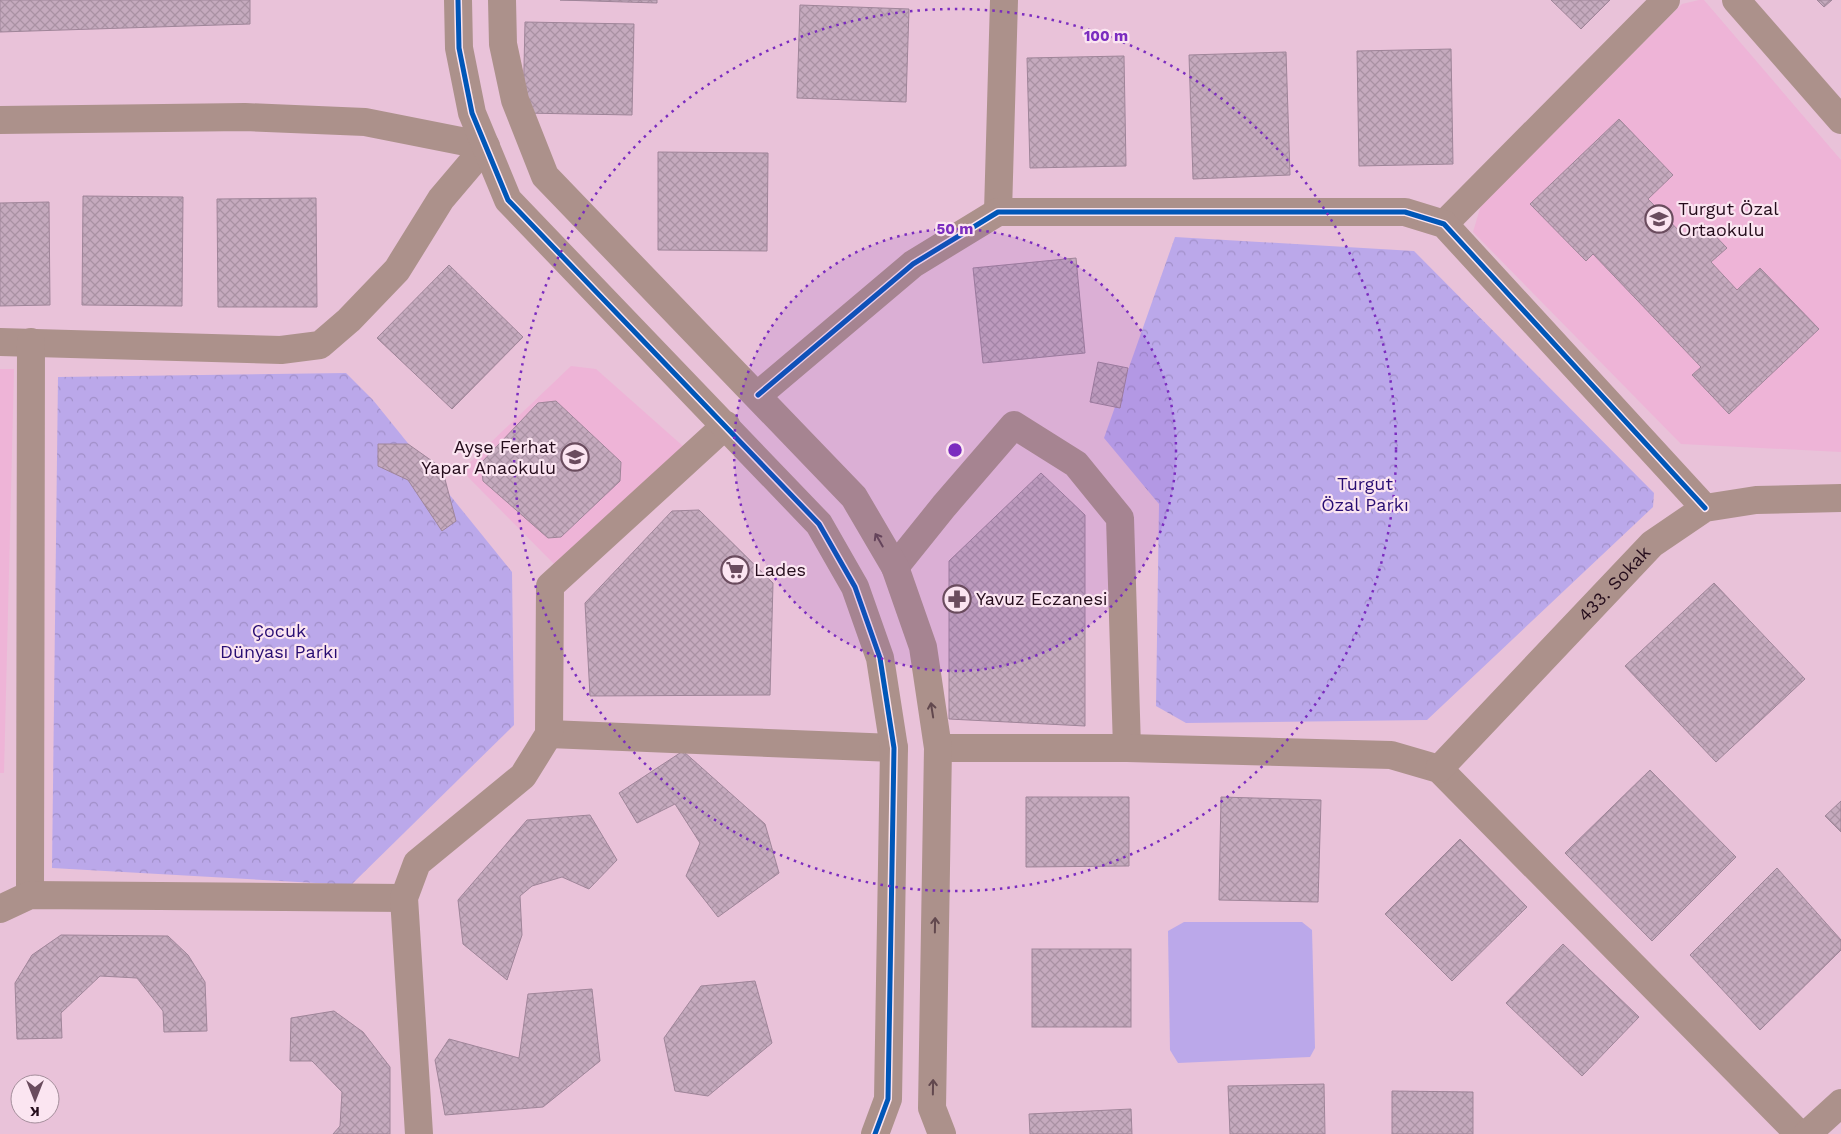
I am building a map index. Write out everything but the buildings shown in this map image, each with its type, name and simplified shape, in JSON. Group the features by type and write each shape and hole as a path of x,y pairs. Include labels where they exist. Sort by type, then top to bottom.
{"street":[{"path":"458,0 459,48 472,113 508,200 819,524 855,587 880,658 894,748 888,1099 875,1134"},
{"path":"502,0 503,44 515,100 545,176 758,395 854,497 895,567 923,647 938,748 932,1108 942,1134"},
{"path":"998,212 1004,0"},
{"path":"1444,224 1666,0"},
{"path":"1736,0 1841,120"},
{"path":"0,120 245,117 365,122 486,146"},
{"path":"0,342 282,350 320,345 349,320 397,270 441,199 486,146"},
{"path":"758,395 913,264 998,212 1405,212 1444,224 1705,508"},
{"path":"30,342 30,895"},
{"path":"419,1134 404,898 417,863 523,776 549,734 550,586 726,425"},
{"path":"895,567 944,506 1014,425 1076,464 1120,518 1127,748"},
{"name":"433. Sokak","path":"1439,769 1652,544 1705,508 1756,500 1841,498"},
{"path":"549,734 894,748"},
{"path":"938,748 1127,748 1391,756 1439,769 1799,1134"},
{"path":"0,909 30,895 404,898"},
{"path":"1808,1134 1841,1103"}],"shaded area":[{"name":"Turgut Özal Ortaokulu","path":"1704,0 1841,160 1841,452 1681,444 1473,232 1481,205 1682,4"},
{"name":"Ayşe Ferhat Yapar Anaokulu","path":"571,366 596,369 684,447 554,564 468,477 466,466"},
{"path":"0,369 14,369 4,773 0,773"}],"green space":[{"name":"Turgut Özal Parkı","path":"1175,237 1414,251 1654,493 1653,507 1427,720 1186,723 1156,706 1159,504 1104,438"},
{"name":"Çocuk Dünyası Parkı","path":"346,373 373,400 512,572 514,725 351,885 52,868 58,377"},
{"path":"1184,922 1302,922 1312,930 1315,1048 1310,1057 1178,1063 1170,1050 1168,931"}],"cycle path":[{"path":"458,0 459,48 472,113 508,200 819,524 855,587 880,658 894,748 888,1099 875,1134"},
{"path":"758,395 913,264 998,212 1405,212 1444,224 1705,508"}],"place":[{"name":"Turgut Özal Ortaokulu","path":"1659,219"},
{"name":"Ayşe Ferhat Yapar Anaokulu","path":"575,457"},
{"name":"Lades","path":"735,570"},
{"name":"Yavuz Eczanesi","path":"957,599"}]}
